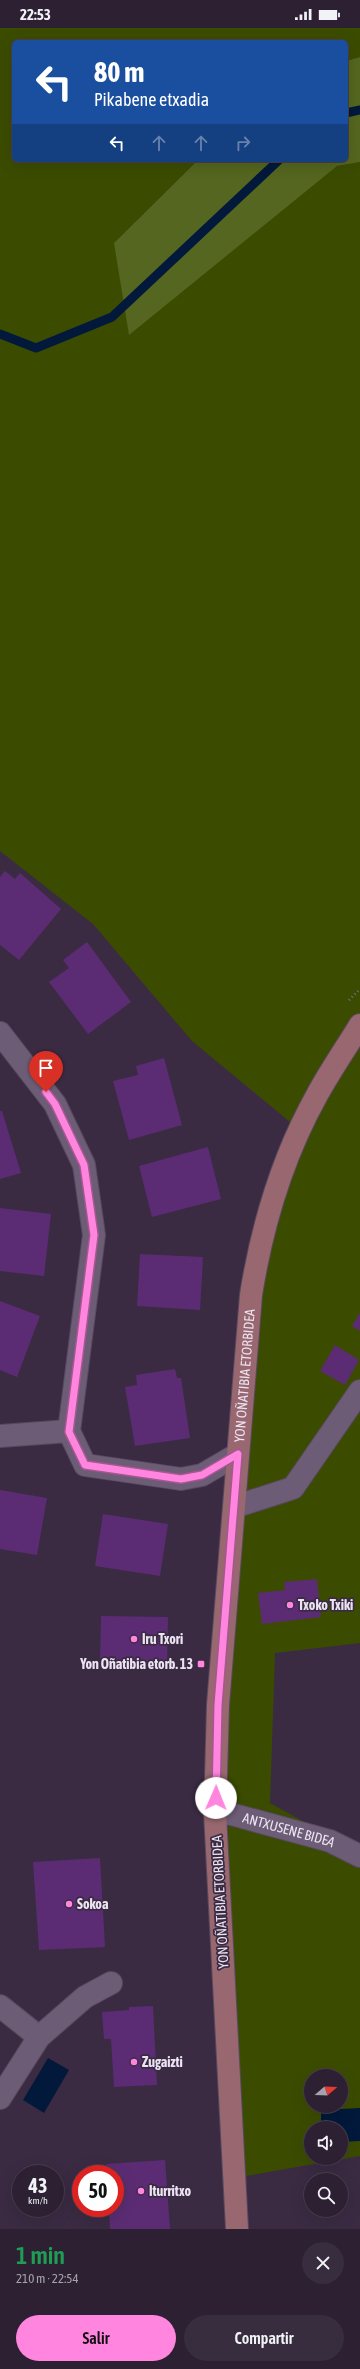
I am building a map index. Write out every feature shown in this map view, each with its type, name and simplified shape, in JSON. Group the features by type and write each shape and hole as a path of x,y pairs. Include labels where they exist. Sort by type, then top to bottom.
{"main road":[{"name":"YON OÑATIBIA ETORBIDEA","path":"237,2229 216,1813 218,1705 250,1295 260,1242 272,1201 300,1130 317,1095 360,1025"}],"street":[{"path":"0,1033 55,1104 84,1165 94,1235 69,1432 85,1465 181,1479 202,1475 238,1454"},
{"path":"234,1507 293,1488 360,1390"},
{"path":"0,1436 69,1432"},
{"name":"ANTXUSENE BIDEA","path":"216,1813 231,1814 330,1841 360,1856"},
{"path":"0,2098 38,2037 85,1997 111,1983"},
{"path":"0,2006 38,2037"}],"green space":[{"path":"0,28 360,28 360,57 348,60 348,40 12,40 12,162 196,162 114,243 337,166 360,162 360,1643 275,1653 270,1803 360,1853 360,2156 348,2158 348,2121 304,2121 304,2165 308,2165 234,2178 215,1813 251,1295 283,1171 290,1122 192,1041 93,924 0,851"},
{"path":"360,57 360,162 337,166 129,335 114,243 196,162 348,162 348,60"}],"water":[{"path":"48,2058 69,2070 44,2113 23,2100"},
{"path":"360,2108 360,2141 348,2142 348,2121 321,2121 321,2113 348,2113 348,2109"}],"building":[{"path":"5,871 15,879 20,873 61,909 19,960 0,945 0,877"},
{"path":"87,942 131,1002 88,1034 49,982 69,968 63,960"},
{"path":"164,1058 182,1125 129,1140 113,1081 138,1075 136,1066"},
{"path":"0,1111 2,1111 21,1173 0,1179"},
{"path":"208,1147 221,1199 152,1217 139,1166"},
{"path":"0,1208 51,1214 44,1276 0,1271"},
{"path":"140,1254 203,1257 200,1310 137,1306"},
{"path":"0,1301 40,1316 17,1377 0,1370"},
{"path":"360,1313 360,1331 352,1326"},
{"path":"335,1345 359,1360 345,1385 320,1371"},
{"path":"175,1369 177,1378 181,1378 190,1438 135,1446 125,1387 137,1385 136,1375"},
{"path":"0,1490 47,1498 37,1555 0,1549"},
{"path":"103,1514 168,1524 160,1576 95,1566"},
{"name":"Txoko Txiki","path":"317,1579 321,1617 262,1624 258,1593 285,1590 284,1582"},
{"name":"Iru Txori","path":"101,1616 168,1617 167,1663 100,1661"},
{"name":"Sokoa","path":"100,1858 105,1947 39,1950 33,1862"},
{"name":"Zugaizti","path":"153,2006 157,2085 114,2087 111,2039 104,2039 102,2012 129,2010 129,2007"},
{"name":"Iturritxo","path":"165,2160 170,2229 110,2229 109,2217 124,2217 124,2165 106,2164"}],"waterway":[{"path":"348,113 360,110"},
{"path":"0,334 36,348 112,317 277,162"}],"place":[{"name":"Txoko Txiki","path":"290,1605"},
{"name":"Iru Txori","path":"134,1639"},
{"name":"Yon Oñatibia etorb. 13","path":"201,1664"},
{"name":"Sokoa","path":"69,1904"},
{"name":"Zugaizti","path":"134,2062"},
{"name":"Iturritxo","path":"141,2191"}],"route":[{"path":"46,1092 55,1104 84,1165 94,1235 69,1432 85,1465 181,1479 202,1475 238,1454 218,1705 216,1798"}]}
